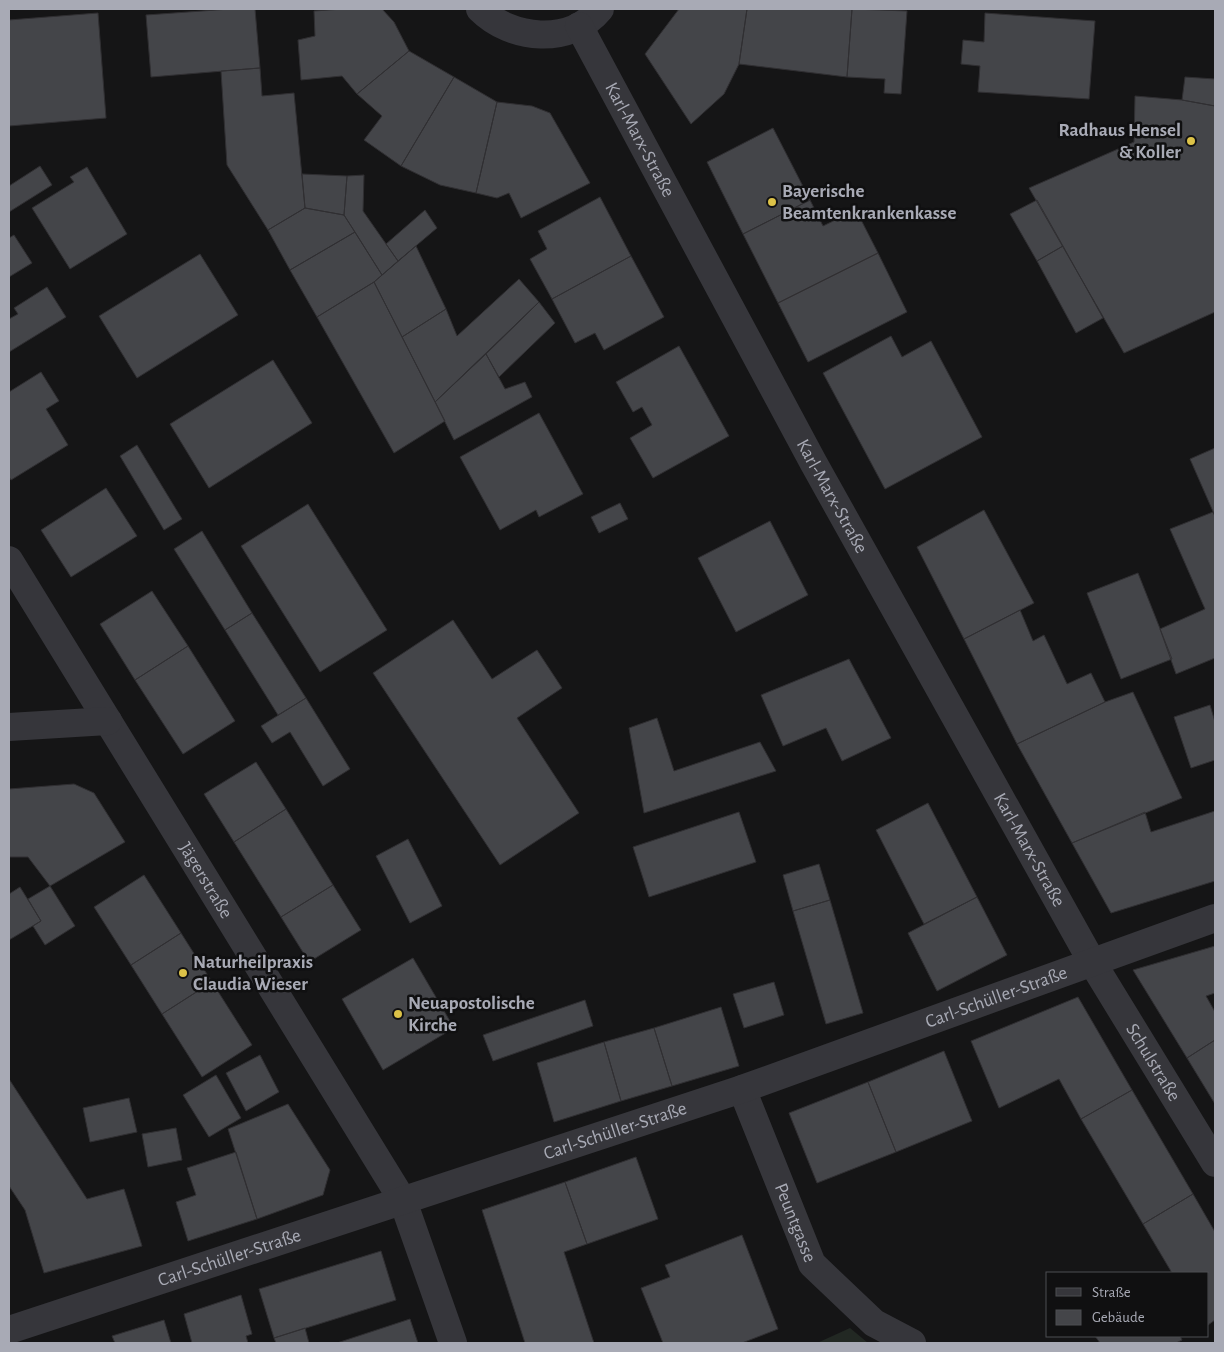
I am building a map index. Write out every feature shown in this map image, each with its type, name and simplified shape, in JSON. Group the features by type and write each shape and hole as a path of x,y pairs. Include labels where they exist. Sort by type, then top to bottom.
{"street":[{"path":"480,9 497,23 517,32 538,35 559,34 579,26 600,9"},
{"name":"Karl-Marx-Straße","path":"579,26 813,462 1092,962"},
{"name":"Jägerstraße","path":"9,560 403,1201 453,1343"},
{"path":"9,726 108,721"},
{"name":"Carl-Schüller-Straße","path":"9,1330 742,1089 1215,918"},
{"name":"Schulstraße","path":"1092,962 1215,1163"},
{"name":"Peuntgasse","path":"742,1089 812,1264 874,1323 912,1343"}],"shaded area":[{"path":"850,1328 868,1343 817,1343"}],"building":[{"path":"255,9 260,68 151,77 146,15"},
{"path":"382,9 394,22 409,51 357,94 342,76 301,80 298,40 315,36 314,11"},
{"path":"679,9 747,9 739,64 724,94 691,124 645,54"},
{"path":"747,9 852,9 847,77 739,64"},
{"path":"852,9 907,11 901,94 884,93 885,79 847,77"},
{"path":"98,13 106,118 9,126 9,20"},
{"path":"985,13 1095,21 1089,99 978,92 980,66 961,64 963,40 984,42"},
{"path":"409,51 454,77 401,166 364,140 382,116 357,94"},
{"path":"260,68 262,96 294,93 305,208 268,230 227,165 221,71"},
{"path":"454,77 497,102 476,193 440,185 401,166"},
{"path":"1185,77 1215,79 1215,106 1182,100"},
{"path":"1135,96 1182,100 1215,106 1215,312 1124,353 1029,188 1134,142"},
{"path":"497,102 532,106 550,113 590,183 521,218 509,193 497,198 476,193"},
{"path":"773,128 810,200 743,234 707,162"},
{"path":"40,166 52,185 9,212 9,186"},
{"path":"87,167 127,234 70,269 32,208 74,182 70,177"},
{"path":"302,174 347,176 344,215 305,208"},
{"path":"364,175 363,211 398,261 382,275 344,215 347,176"},
{"path":"600,197 631,256 552,299 530,259 547,249 538,231"},
{"path":"810,200 823,226 856,210 878,253 778,303 743,234"},
{"path":"1037,200 1063,246 1037,261 1010,214"},
{"path":"305,208 344,215 355,232 290,270 268,230"},
{"path":"425,210 437,228 398,261 386,244"},
{"path":"355,232 382,275 374,282 317,317 290,270"},
{"path":"14,235 32,263 9,277 9,238"},
{"path":"416,246 446,309 402,337 374,282"},
{"path":"1063,246 1103,318 1076,333 1037,261"},
{"path":"878,253 907,312 808,362 778,303"},
{"path":"200,254 238,315 137,378 99,316"},
{"path":"631,256 664,317 604,350 595,333 575,343 552,299"},
{"path":"519,279 539,302 435,402 402,337 446,309 457,336"},
{"path":"374,282 445,421 394,453 317,317"},
{"path":"47,287 66,317 9,352 9,319 18,314 14,308"},
{"path":"539,302 555,323 499,377 486,354"},
{"path":"891,336 902,357 931,341 982,437 885,489 823,373"},
{"path":"679,346 729,436 653,478 630,438 652,425 642,407 633,412 616,382"},
{"path":"486,354 505,389 525,382 532,397 454,440 435,402"},
{"path":"273,360 312,423 209,488 170,424"},
{"path":"41,372 59,401 46,409 68,445 11,480 9,477 9,392"},
{"path":"539,413 583,494 539,517 536,510 500,530 460,457"},
{"path":"137,445 182,519 164,530 120,456"},
{"path":"1215,448 1215,516 1190,459"},
{"path":"106,488 137,536 71,577 41,530"},
{"path":"620,503 628,519 599,533 591,517"},
{"path":"308,504 387,630 320,672 241,546"},
{"path":"984,510 1034,603 964,639 917,547"},
{"path":"1213,512 1215,516 1215,658 1176,674 1160,629 1205,609 1170,529"},
{"path":"770,521 808,595 736,632 698,558"},
{"path":"202,531 252,613 225,630 174,549"},
{"path":"1138,573 1172,659 1121,679 1087,593"},
{"path":"152,591 188,646 135,680 100,624"},
{"path":"1020,610 1033,641 1044,635 1067,684 1091,673 1105,702 1017,744 964,639"},
{"path":"252,613 306,698 278,715 225,630"},
{"path":"453,620 492,679 537,650 562,688 517,718 579,813 500,865 373,673"},
{"path":"188,646 235,721 183,754 135,680"},
{"path":"849,659 891,738 842,761 826,728 783,746 761,695"},
{"path":"1133,692 1182,798 1072,843 1017,744 1105,702"},
{"path":"306,698 350,769 323,786 290,732 272,743 261,726"},
{"path":"1210,705 1215,722 1215,760 1191,768 1174,717"},
{"path":"657,718 674,771 760,742 776,771 644,813 629,728"},
{"path":"256,762 286,809 234,842 204,794"},
{"path":"74,784 94,793 125,842 50,886 28,857 9,857 9,789"},
{"path":"928,803 977,897 924,924 876,830"},
{"path":"286,809 333,885 281,917 234,842"},
{"path":"1215,811 1215,881 1111,913 1072,843 1145,812 1151,832"},
{"path":"739,812 756,862 649,897 633,847"},
{"path":"408,839 442,906 410,923 376,856"},
{"path":"819,864 830,900 793,911 783,875"},
{"path":"144,875 181,933 131,965 94,907"},
{"path":"333,885 361,930 309,962 281,917"},
{"path":"50,886 75,926 45,945 33,926 41,921 28,899"},
{"path":"20,887 41,921 9,940 9,894"},
{"path":"977,897 1007,955 937,991 908,933"},
{"path":"830,900 863,1013 826,1024 793,911"},
{"path":"181,933 212,982 162,1014 131,965"},
{"path":"1215,946 1215,993 1206,996 1215,1012 1215,1040 1187,1058 1133,970"},
{"name":"Neuapostolische Kirche","path":"413,958 454,1028 383,1070 342,999"},
{"path":"212,982 252,1045 202,1077 162,1014"},
{"path":"774,982 784,1015 744,1028 733,994"},
{"path":"1078,997 1132,1090 1081,1119 1059,1079 999,1108 971,1041"},
{"path":"585,1000 593,1026 493,1061 483,1035"},
{"path":"721,1007 739,1066 672,1086 654,1028"},
{"path":"654,1028 672,1086 621,1101 604,1042"},
{"path":"1215,1040 1215,1104 1187,1058"},
{"path":"604,1042 621,1101 554,1122 537,1063"},
{"path":"944,1051 972,1121 896,1152 868,1082"},
{"path":"260,1055 279,1092 246,1111 226,1073"},
{"path":"216,1075 241,1118 209,1137 183,1095"},
{"path":"9,1079 87,1199 124,1189 142,1246 44,1273 25,1210 9,1186"},
{"path":"868,1082 896,1152 817,1183 789,1113"},
{"path":"1132,1090 1193,1194 1143,1224 1081,1119"},
{"path":"129,1098 137,1132 90,1142 83,1108"},
{"path":"288,1104 330,1170 323,1195 257,1219 228,1129"},
{"path":"176,1128 182,1160 148,1167 142,1134"},
{"path":"236,1152 257,1219 188,1241 176,1202 196,1195 187,1168"},
{"path":"636,1157 658,1219 587,1244 565,1182"},
{"path":"565,1182 587,1244 564,1252 594,1343 525,1343 482,1210"},
{"path":"1193,1194 1215,1232 1215,1320 1209,1324 1209,1272 1171,1272 1143,1224"},
{"path":"742,1235 778,1329 742,1343 663,1343 641,1288 670,1277 665,1265"},
{"path":"381,1251 396,1300 274,1338 259,1289"},
{"path":"241,1295 252,1334 246,1336 248,1343 192,1343 184,1314"},
{"path":"410,1319 418,1343 337,1343"},
{"path":"164,1320 171,1343 115,1343 112,1336"},
{"path":"305,1328 309,1343 276,1343 274,1338"},
{"path":"1096,1337 1180,1337 1182,1340 1176,1343 1100,1343"}],"place":[{"name":"Radhaus Hensel & Koller","path":"1191,141"},
{"name":"Bayerische Beamtenkrankenkasse","path":"772,202"},
{"name":"Naturheilpraxis Claudia Wieser","path":"183,973"},
{"name":"Neuapostolische Kirche","path":"398,1014"}]}
